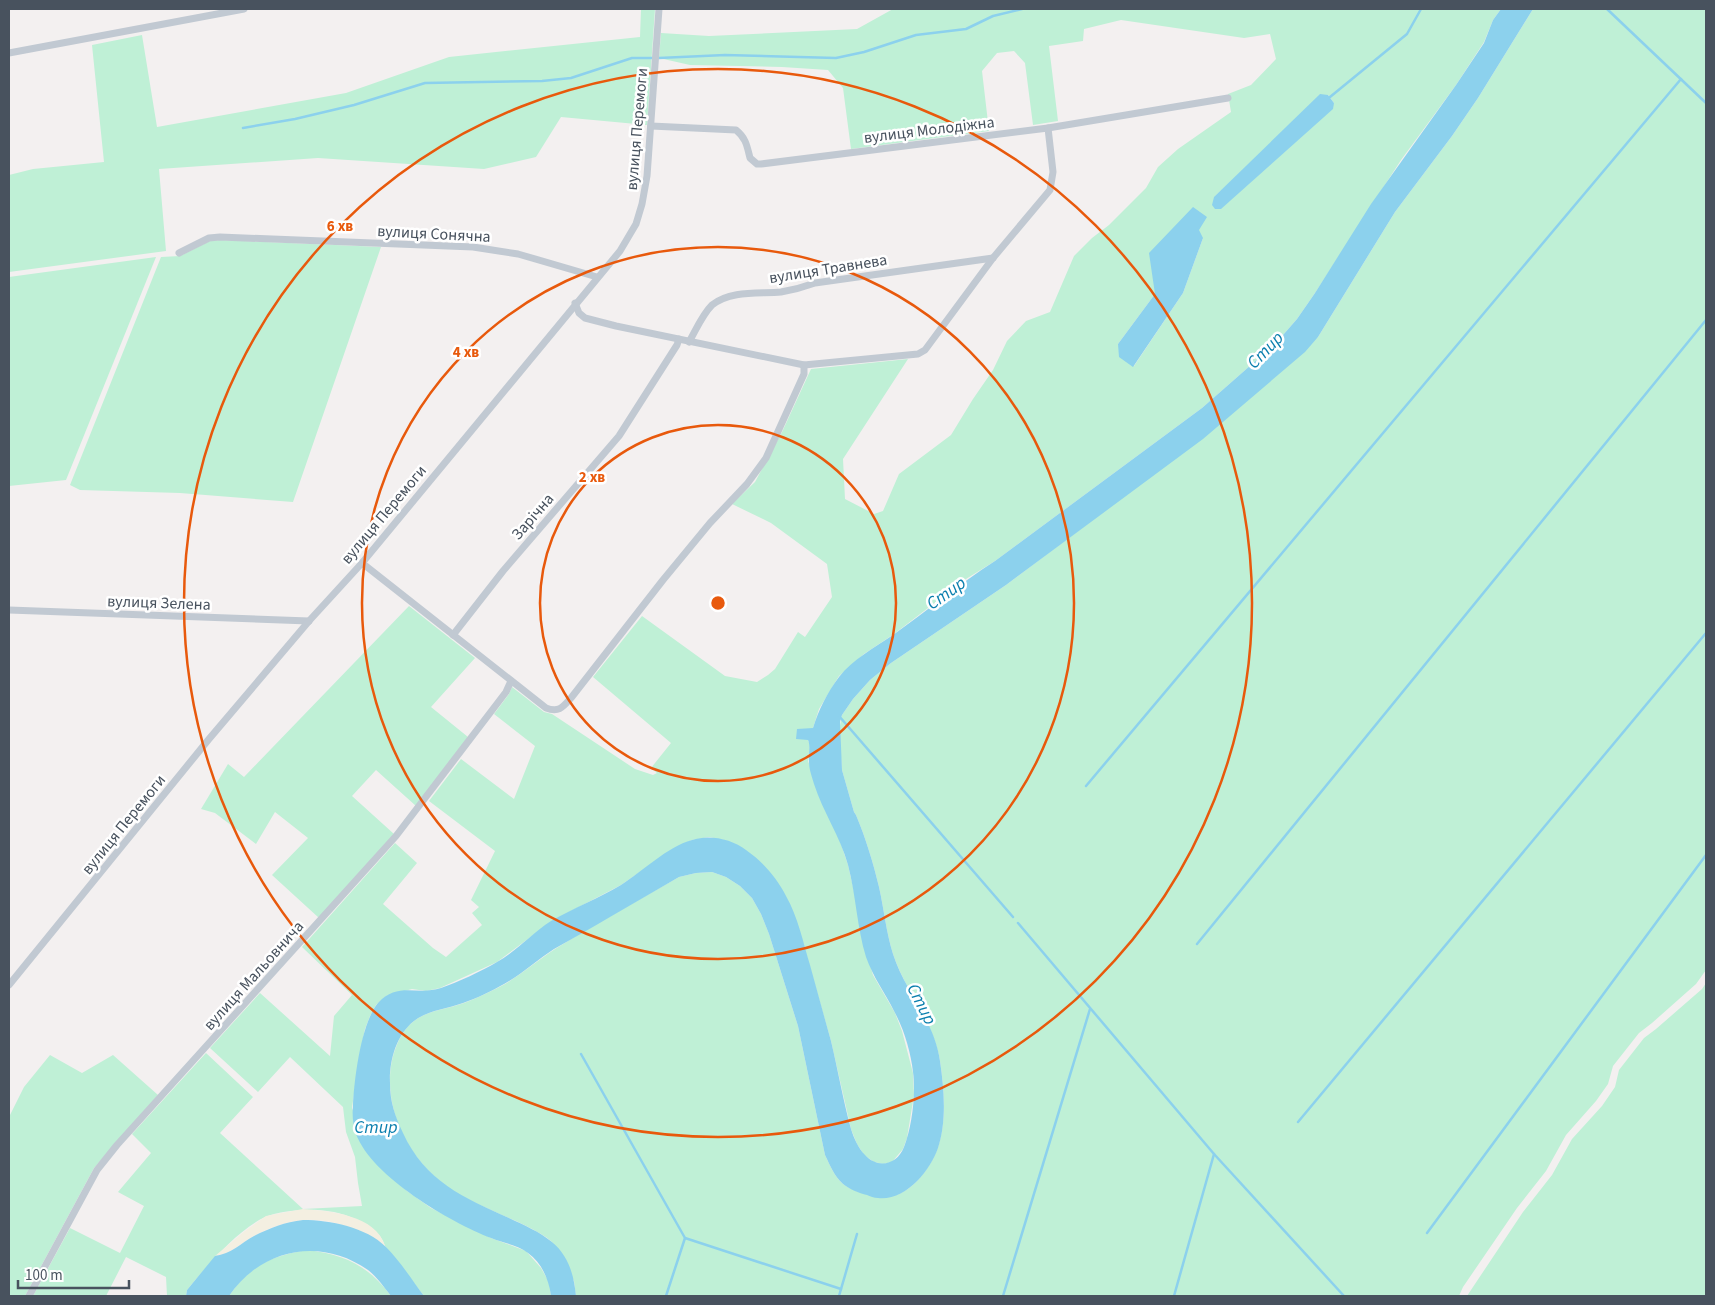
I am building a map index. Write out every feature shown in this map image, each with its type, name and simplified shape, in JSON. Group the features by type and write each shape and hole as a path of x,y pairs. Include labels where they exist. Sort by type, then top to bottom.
{"street":[{"path":"9,54 244,9"},
{"name":"вулиця Перемоги","path":"9,985 209,739 309,621 362,563 620,250 636,224 647,176 659,9"},
{"name":"вулиця Молодіжна","path":"651,126 736,130 746,141 750,158 757,164 762,164 1048,128 1228,98"},
{"path":"575,303 578,313 585,318 804,366 918,354 925,350 994,258 1050,190 1054,172 1048,128"},
{"name":"вулиця Сонячна","path":"179,253 209,238 220,237 473,247 518,254 597,277"},
{"name":"вулиця Травнева","path":"689,342 705,314 713,305 722,299 732,296 779,292 815,283 994,258"},
{"name":"Зарічна","path":"453,635 503,572 619,436 679,339"},
{"path":"362,563 546,708 557,711 562,708 663,580 710,523 747,484 766,458 804,374 804,366"},
{"name":"вулиця Зелена","path":"9,610 309,621"},
{"name":"вулиця Мальовнича","path":"29,1296 97,1170 123,1138 396,836 506,692 511,681"}],"green space":[{"path":"641,9 655,9 647,125 561,117 536,157 484,169 318,158 159,169 166,251 9,272 9,175 33,169 104,162 92,45 142,35 157,127 346,93 449,57 640,37"},
{"path":"893,9 1501,9 1493,20 1484,42 1456,85 1401,160 1297,319 1276,343 1202,408 995,561 966,579 894,634 864,654 839,676 819,709 808,740 810,745 808,761 848,865 862,937 873,975 895,1013 902,1031 913,1073 914,1095 907,1138 903,1149 892,1162 883,1164 874,1162 864,1155 857,1144 851,1129 831,1041 799,929 724,840 709,837 692,840 673,849 621,885 552,921 497,962 440,988 426,991 412,989 386,996 376,1005 365,1029 352,1108 373,1160 407,1191 431,1208 491,1238 526,1251 541,1268 549,1282 551,1296 424,1296 385,1246 381,1237 374,1231 344,1215 329,1211 312,1210 277,1213 254,1223 233,1239 213,1260 187,1290 186,1296 167,1296 166,1277 126,1257 106,1296 33,1296 70,1228 120,1253 144,1206 118,1192 151,1153 132,1134 206,1053 253,1097 220,1133 303,1209 362,1206 355,1157 346,1132 343,1107 290,1057 258,1092 210,1048 260,993 330,1056 334,1016 352,995 302,947 395,843 417,863 383,904 446,957 482,925 472,913 479,907 471,900 495,851 429,801 461,759 514,799 535,746 494,714 512,687 544,712 552,714 635,769 653,775 657,773 651,768 671,743 593,677 642,616 725,676 757,682 775,669 798,632 805,637 832,597 827,564 771,523 732,504 755,482 782,432 811,369 908,359 843,459 845,499 874,514 883,511 899,474 951,435 993,370 1007,341 1026,321 1050,312 1074,256 1146,188 1158,167 1178,149 1231,112 1228,94 1251,85 1276,59 1270,34 1244,38 1121,20 1084,29 1083,41 1049,46 1058,121 1033,125 1025,63 1014,51 997,53 982,71 989,131 851,149 843,88 828,70 690,65 659,58 661,33 709,36 857,29","holes":["1328,95 1334,103 1214,197","1203,238 1183,293 1134,366 1118,344 1155,294"]},
{"path":"1533,9 1706,9 1706,970 1696,984 1639,1033 1613,1066 1608,1084 1596,1101 1566,1135 1546,1171 1517,1208 1463,1287 1459,1296 576,1296 574,1281 552,1242 528,1227 472,1202 451,1190 422,1164 413,1151 398,1124 391,1094 390,1078 392,1063 396,1047 403,1032 414,1021 425,1014 464,1003 505,984 570,940 679,877 712,872 726,877 740,886 752,898 761,914 798,1026 825,1155 835,1174 849,1188 881,1196 898,1194 906,1191 913,1185 931,1163 941,1137 944,1104 940,1061 932,1033 898,968 893,954 879,887 842,770 839,731 842,715 870,680 891,663 1006,585 1150,477 1318,337 1395,212 1478,98"},
{"path":"210,241 381,247 293,502 180,493 80,490 70,485 161,257 180,256"},
{"path":"156,257 66,480 9,486 9,277"},
{"path":"409,606 475,658 431,707 468,737 416,806 376,770 352,796 394,834 319,918 272,875 308,838 275,812 256,844 215,813 201,809 228,764 244,777"},
{"path":"1706,983 1706,1296 1467,1296 1523,1212 1552,1175 1572,1139 1602,1106 1615,1087 1619,1070 1644,1038 1702,989"},
{"path":"50,1055 82,1073 113,1055 158,1095 94,1168 25,1296 9,1296 9,1117 24,1087"},
{"path":"307,1250 333,1255 355,1263 374,1277 391,1296 229,1296 253,1269 283,1255"}],"sand":[{"path":"303,1209 338,1213 362,1221 372,1227 380,1236 385,1246 352,1228 320,1220 304,1220 270,1228 230,1251 215,1256 266,1216"}],"water":[{"name":"Стир","path":"1501,9 1533,9 1478,98 1395,212 1318,337 1305,352 1203,439 1006,585 891,663 870,680 842,715 840,722 842,770 879,887 893,954 898,968 932,1032 940,1061 944,1104 943,1127 938,1148 923,1175 907,1190 898,1195 888,1198 877,1198 848,1188 835,1174 825,1155 798,1026 761,914 752,898 740,886 726,877 712,872 679,877 554,949 499,987 468,1001 419,1017 408,1027 398,1041 392,1058 390,1075 391,1096 398,1121 412,1150 434,1176 447,1186 461,1195 532,1229 552,1242 567,1260 574,1281 576,1296 551,1296 544,1272 528,1253 515,1246 474,1231 434,1209 395,1182 378,1166 365,1150 356,1134 353,1124 353,1113 357,1067 363,1038 372,1012 378,1003 385,996 393,992 408,990 424,991 441,988 484,969 511,953 551,921 621,885 673,848 692,840 706,837 727,840 752,854 774,876 782,889 794,912 802,939 831,1041 848,1118 855,1139 865,1155 876,1162 887,1163 897,1158 907,1139 913,1110 914,1081 911,1057 898,1018 866,957 848,865 841,844 814,784 810,767 808,740 796,739 797,729 813,728 831,689 839,677 857,659 995,561 1202,408 1276,343 1297,319 1371,204 1456,85 1484,43 1493,20"},
{"path":"1320,94 1328,95 1334,103 1333,109 1221,209 1215,209 1212,205 1214,197"},
{"path":"1193,207 1207,217 1199,230 1203,238 1183,293 1133,367 1119,357 1118,344 1155,294 1149,253"},
{"path":"303,1220 336,1223 368,1234 378,1240 396,1258 424,1296 391,1296 368,1270 350,1259 331,1253 311,1251 274,1258 257,1267 242,1280 229,1296 186,1296 187,1290 215,1256 231,1251 254,1236 272,1228"}],"waterway":[{"path":"659,58 725,55 836,58 864,52 916,35 966,29 993,16 1022,9"},
{"path":"1330,97 1407,34 1421,9"},
{"path":"1607,9 1706,103"},
{"path":"243,128 295,119 354,105 425,83 542,81 571,78 632,58 652,58"},
{"path":"1086,786 1681,79"},
{"path":"1197,944 1706,320"},
{"path":"1298,1122 1706,633"},
{"path":"839,716 1013,917"},
{"path":"1427,1233 1706,855"},
{"path":"1018,923 1214,1154 1344,1296"},
{"path":"1003,1296 1090,1009"},
{"path":"581,1054 685,1238 841,1289"},
{"path":"1174,1296 1214,1154"},
{"path":"839,1296 857,1234"},
{"path":"666,1296 685,1238"}]}
